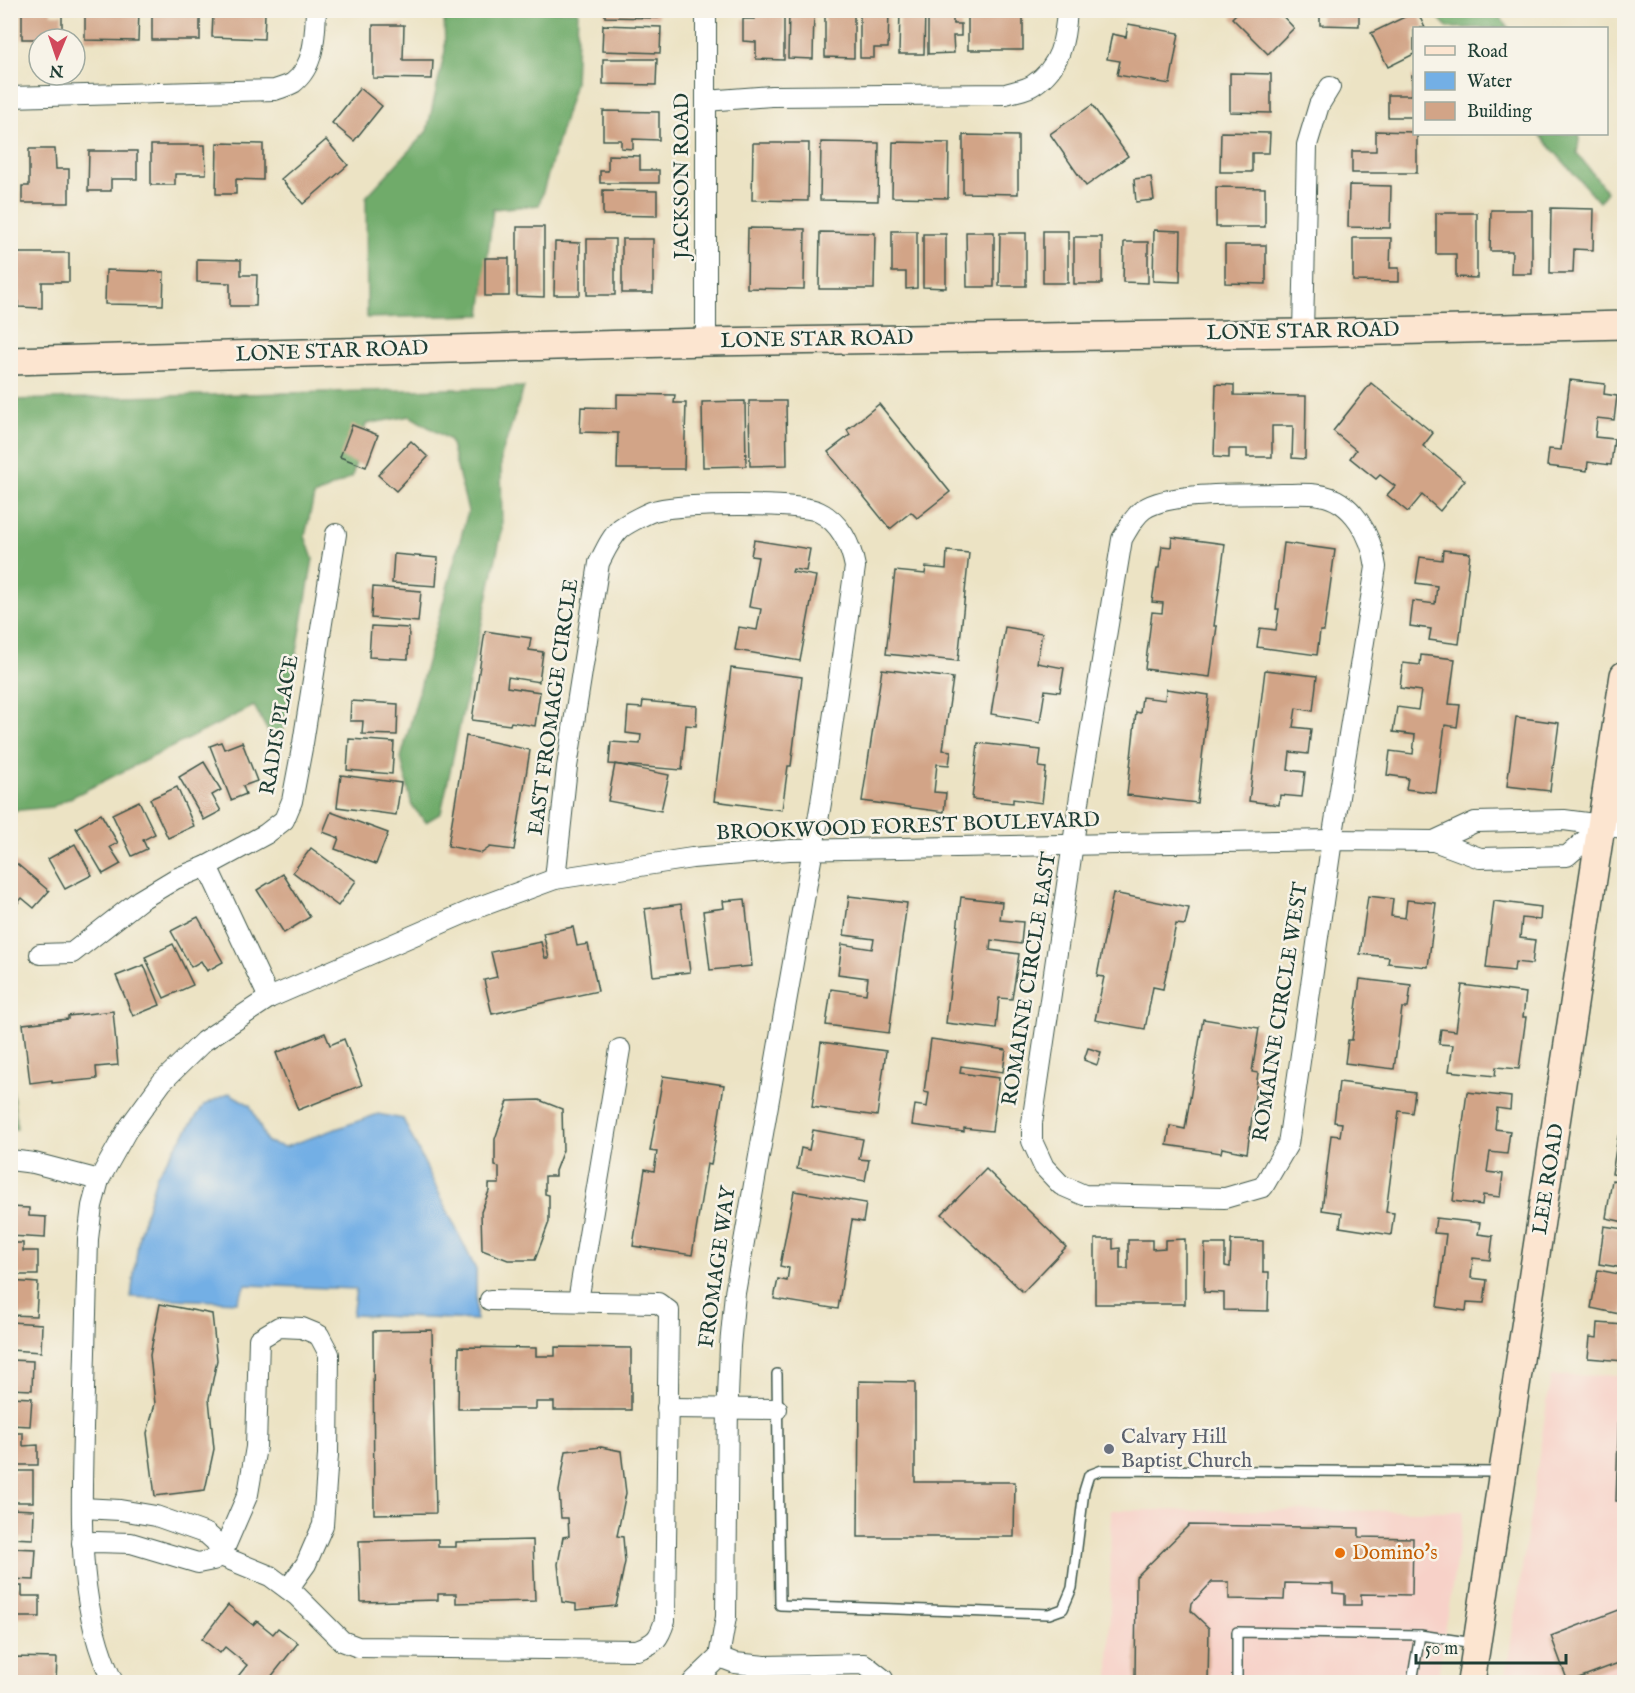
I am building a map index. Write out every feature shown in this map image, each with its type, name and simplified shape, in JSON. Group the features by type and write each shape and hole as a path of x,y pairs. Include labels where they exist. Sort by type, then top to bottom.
{"street":[{"path":"10,97 275,90 293,83 304,70 313,53 316,10"},
{"name":"JACKSON ROAD","path":"706,10 706,342"},
{"path":"706,101 772,96 1006,94 1032,86 1046,74 1057,59 1065,40 1067,10"},
{"path":"1303,333 1307,145 1319,105 1330,87"},
{"name":"LONE STAR ROAD","path":"10,361 706,342 1303,333 1624,325"},
{"name":"ROMAINE CIRCLE EAST","path":"1032,1141 1032,1123 1122,539 1143,510 1161,501 1181,497 1282,494 1321,495 1338,502 1354,515 1368,536"},
{"name":"FROMAGE WAY","path":"608,544 622,528 656,510 682,507 783,506 817,510 833,521 852,551 855,567 821,803 735,1293 728,1408 726,1617 719,1657"},
{"name":"RADIS PLACE","path":"40,954 72,953 140,900 175,879 207,866 266,834 284,820 292,801 336,534"},
{"name":"ROMAINE CIRCLE WEST","path":"1032,1141 1044,1167 1061,1185 1084,1195 1225,1198 1263,1186 1288,1144 1332,840 1376,567 1374,550 1368,536"},
{"name":"EAST FROMAGE CIRCLE","path":"555,879 567,767 599,563 608,544"},
{"name":"LEE ROAD","path":"1471,1683 1503,1472 1614,826 1624,675"},
{"name":"BROOKWOOD FOREST BOULEVARD","path":"1434,841 1474,822 1564,820 1614,826"},
{"name":"BROOKWOOD FOREST BOULEVARD","path":"113,1683 98,1640 87,1593 82,1544 87,1239 92,1206 99,1180 127,1130 162,1082 204,1041 269,998 478,907 555,879 692,858 789,850 1332,840 1434,841 1480,858 1567,856 1614,826"},
{"path":"207,866 269,998"},
{"path":"578,1301 620,1049"},
{"path":"10,1160 34,1163 99,1180"},
{"path":"220,1556 270,1576 297,1596 342,1641 358,1647 637,1650 652,1644 660,1635 665,1620 669,1311 658,1303 490,1300"},
{"path":"82,1544 132,1542 198,1563 220,1556 248,1494 256,1447 259,1339 279,1327 302,1328 319,1335 329,1354 328,1455 323,1525 306,1564 288,1589"},
{"path":"667,1408 777,1409"},
{"path":"82,1508 120,1510 156,1516 207,1534 216,1542 220,1556"},
{"path":"159,1550 167,1520"},
{"path":"693,1683 719,1657 735,1664 765,1666 864,1664 883,1679 883,1683"}],"lane":[{"path":"777,1374 780,1605 1049,1614 1063,1609 1072,1588 1084,1491 1089,1475 1102,1470 1503,1472"},
{"path":"1236,1683 1237,1632 1420,1635 1477,1644"},
{"path":"1412,1683 1420,1635"}],"shaded area":[{"path":"1624,1375 1624,1682 1505,1682 1551,1376"},
{"path":"1111,1510 1464,1511 1437,1682 1109,1682"}],"green space":[{"path":"444,11 578,11 575,83 539,205 493,209 481,315 367,318 366,197 427,131 445,51"},
{"path":"1432,11 1494,11 1508,27 1447,27"},
{"path":"1540,135 1580,135 1577,153 1607,192 1599,202"},
{"path":"524,387 501,457 502,530 441,813 426,822 412,806 401,758 468,511 450,440 410,416 366,424 352,477 314,496 305,536 313,559 282,738 276,746 254,706 52,807 11,811 10,400"},
{"path":"11,1077 17,1129 11,1129"}],"water":[{"path":"229,1093 250,1105 267,1142 285,1147 378,1114 403,1119 476,1270 476,1320 352,1315 356,1289 246,1285 237,1302 131,1297 139,1235 157,1174 204,1105"}],"building":[{"path":"22,10 51,10 51,14 62,14 62,27 27,27 27,39 22,39"},
{"path":"85,10 139,10 138,41 87,40 87,27 85,27"},
{"path":"225,10 261,10 261,13 265,13 264,39 212,37 213,15 225,15"},
{"path":"605,10 658,10 658,18 605,17"},
{"path":"755,10 784,10 784,60 756,59 756,42 743,41 743,19 755,19"},
{"path":"789,10 814,10 813,59 788,58"},
{"path":"825,10 854,10 854,58 825,57"},
{"path":"860,10 889,10 888,48 874,48 874,58 860,58"},
{"path":"900,10 925,10 924,54 899,54"},
{"path":"928,10 953,10 953,24 961,24 961,36 953,36 954,53 928,54"},
{"path":"968,10 1023,10 1023,50 968,50"},
{"path":"1240,10 1277,10 1294,28 1268,54 1232,18"},
{"path":"1320,10 1359,10 1359,26 1320,25"},
{"path":"1417,11 1425,27 1413,27 1413,54 1388,67 1371,33"},
{"path":"152,13 200,14 200,40 152,40"},
{"path":"1128,24 1179,33 1170,84 1117,75 1120,61 1107,59 1112,34 1126,37"},
{"path":"373,25 404,25 403,60 433,60 432,79 373,78"},
{"path":"603,25 661,27 660,53 602,51"},
{"path":"603,59 657,59 656,85 603,84"},
{"path":"1230,73 1271,74 1271,113 1230,112"},
{"path":"1412,75 1413,117 1388,117 1388,95 1412,95"},
{"path":"360,88 382,106 354,141 332,123"},
{"path":"1092,105 1128,156 1086,186 1050,134"},
{"path":"603,111 659,112 659,140 633,139 633,149 621,148 621,140 603,140"},
{"path":"1376,131 1413,132 1413,135 1417,135 1417,173 1352,173 1352,151 1376,151"},
{"path":"1221,132 1270,133 1269,153 1252,153 1252,172 1220,172"},
{"path":"963,135 1018,136 1018,194 963,193"},
{"path":"326,140 348,165 303,204 281,179"},
{"path":"821,142 879,143 878,201 820,200"},
{"path":"893,142 949,143 948,198 892,197"},
{"path":"217,143 263,144 263,180 236,179 236,194 216,194"},
{"path":"753,143 809,143 808,201 752,200"},
{"path":"151,145 205,145 206,174 175,174 175,185 151,185"},
{"path":"29,149 55,149 56,169 69,169 69,203 22,203 22,186 29,186"},
{"path":"89,151 137,151 137,179 111,179 111,191 88,191"},
{"path":"608,155 640,156 640,170 659,170 659,183 600,183 600,171 608,171"},
{"path":"1151,177 1154,200 1136,202 1134,179"},
{"path":"1349,185 1391,186 1390,228 1348,227"},
{"path":"1216,187 1265,188 1265,227 1216,227"},
{"path":"603,190 657,191 657,216 603,215"},
{"path":"1551,208 1594,209 1593,250 1574,249 1573,273 1550,273"},
{"path":"1491,210 1532,210 1532,274 1511,274 1512,251 1490,251"},
{"path":"1436,213 1477,213 1477,278 1456,277 1456,254 1436,254"},
{"path":"517,227 544,227 544,297 517,296"},
{"path":"748,228 805,229 804,289 747,288"},
{"path":"1154,230 1181,231 1180,282 1153,281"},
{"path":"892,231 917,231 917,288 906,289 906,272 892,272"},
{"path":"1043,231 1068,231 1068,283 1043,283"},
{"path":"820,232 875,233 874,289 819,289"},
{"path":"966,232 994,232 994,287 967,287"},
{"path":"1000,233 1026,233 1026,286 999,286"},
{"path":"923,234 946,234 946,288 923,287"},
{"path":"1074,237 1102,237 1102,284 1074,284"},
{"path":"1353,238 1391,238 1390,268 1399,268 1399,282 1353,281"},
{"path":"587,239 615,239 615,295 587,295"},
{"path":"622,239 653,239 653,293 622,293"},
{"path":"555,242 580,243 580,295 554,295"},
{"path":"1124,242 1148,242 1148,283 1123,282"},
{"path":"1225,245 1266,245 1266,284 1225,283"},
{"path":"18,253 69,253 69,282 42,282 42,308 18,307"},
{"path":"485,258 509,258 509,296 485,296"},
{"path":"197,259 241,260 241,275 257,275 256,306 230,306 230,283 197,282"},
{"path":"106,270 164,272 163,305 105,304"},
{"path":"1570,380 1605,384 1604,394 1617,396 1614,420 1597,418 1595,437 1614,439 1611,465 1588,462 1587,471 1547,466 1549,449 1561,450"},
{"path":"1371,383 1433,433 1423,446 1465,480 1440,511 1422,495 1408,512 1387,495 1395,486 1380,475 1376,479 1350,458 1356,450 1333,431"},
{"path":"1216,384 1234,385 1234,395 1306,396 1305,459 1292,458 1293,426 1272,426 1272,457 1247,457 1247,449 1229,449 1229,458 1214,457"},
{"path":"617,394 675,395 674,403 686,403 684,469 617,469 618,433 580,432 581,407 617,408"},
{"path":"745,401 746,466 703,467 702,402"},
{"path":"749,401 786,401 787,465 750,466"},
{"path":"879,404 950,492 917,518 911,512 890,529 828,452 850,435 847,430"},
{"path":"352,425 378,435 366,467 340,457"},
{"path":"411,441 428,457 396,491 378,475"},
{"path":"1172,537 1225,544 1210,677 1145,669 1152,612 1162,613 1163,603 1152,602 1157,568 1159,568 1162,546 1171,547"},
{"path":"754,540 810,549 806,571 793,569 792,572 816,576 800,661 735,650 739,627 757,630 761,609 749,607 758,557 751,556"},
{"path":"1284,543 1335,550 1324,631 1320,631 1317,655 1257,647 1260,628 1276,630 1279,609 1276,609"},
{"path":"1443,550 1470,553 1459,644 1429,640 1431,629 1410,626 1413,601 1435,604 1437,586 1416,583 1420,557 1442,560"},
{"path":"947,551 969,553 958,661 886,654 895,571 925,574 926,567 946,569"},
{"path":"394,554 438,558 436,586 392,583"},
{"path":"373,587 421,591 418,622 371,618"},
{"path":"371,626 409,628 408,659 369,657"},
{"path":"1005,627 1042,633 1037,663 1064,668 1060,692 1045,690 1040,722 991,714"},
{"path":"485,631 531,638 529,650 543,652 539,682 508,677 507,687 540,692 535,726 472,720"},
{"path":"1421,655 1455,659 1449,704 1460,705 1457,727 1445,725 1436,793 1406,789 1408,778 1387,775 1390,751 1413,754 1415,735 1393,732 1397,707 1418,710 1421,691 1400,688 1403,663 1420,665"},
{"path":"731,668 802,677 791,766 788,766 782,810 714,801"},
{"path":"882,669 953,678 943,750 951,751 949,765 937,764 934,792 946,793 944,812 862,801"},
{"path":"1265,670 1317,676 1313,711 1296,708 1293,727 1311,729 1308,754 1290,752 1288,770 1305,772 1302,797 1280,795 1279,805 1249,801"},
{"path":"1166,689 1209,695 1197,803 1127,795 1136,712 1140,713 1142,697 1165,700"},
{"path":"351,701 398,704 397,735 362,734 363,721 350,721"},
{"path":"643,701 697,706 696,726 686,725 682,770 609,764 611,742 640,744 641,735 626,733 628,707 642,708"},
{"path":"1516,717 1559,723 1550,791 1507,786"},
{"path":"466,736 530,750 514,850 490,847 482,853 448,846"},
{"path":"349,739 394,742 392,774 347,770"},
{"path":"221,742 224,749 242,742 257,781 243,786 246,794 231,800 210,746"},
{"path":"978,743 1041,750 1039,767 1046,768 1042,803 1013,799 1013,803 972,799"},
{"path":"204,762 221,790 212,795 221,811 204,820 179,777"},
{"path":"615,764 669,775 661,811 608,801"},
{"path":"341,775 401,783 396,815 337,807"},
{"path":"177,787 194,826 168,838 150,799"},
{"path":"139,801 155,834 143,840 147,849 132,856 112,814"},
{"path":"331,812 388,833 376,864 335,849 339,838 323,832"},
{"path":"101,814 118,843 110,847 121,864 103,874 76,828"},
{"path":"75,844 92,875 65,889 48,859"},
{"path":"311,848 356,881 338,906 293,872"},
{"path":"10,858 49,891 34,908 22,898 10,912"},
{"path":"283,874 310,917 284,933 257,890"},
{"path":"1113,893 1189,908 1185,925 1176,924 1163,989 1153,987 1145,1029 1095,1020 1104,977 1097,976"},
{"path":"849,896 907,903 889,1033 826,1025 831,989 866,994 868,978 838,974 842,944 872,949 874,939 844,935"},
{"path":"1368,896 1393,899 1391,916 1405,918 1407,900 1436,903 1428,967 1388,963 1389,957 1360,954"},
{"path":"961,897 1002,902 1000,920 1023,922 1021,944 991,940 990,950 1019,954 1012,999 999,998 996,1029 946,1023"},
{"path":"745,899 752,966 710,970 703,911 724,908 723,901"},
{"path":"1494,901 1541,907 1540,920 1522,918 1520,938 1535,940 1532,964 1515,962 1514,971 1486,968"},
{"path":"681,904 690,972 653,976 645,909"},
{"path":"198,917 223,962 207,971 201,961 191,967 171,931"},
{"path":"573,927 577,946 588,944 598,991 492,1014 484,980 497,977 491,952 541,942 545,958 549,958 543,933"},
{"path":"173,944 193,985 164,998 145,957"},
{"path":"144,965 160,1005 133,1016 116,976"},
{"path":"1360,979 1411,985 1408,1008 1402,1008 1394,1069 1345,1063 1348,1040 1352,1040"},
{"path":"1462,985 1526,993 1523,1017 1526,1017 1519,1069 1496,1067 1495,1076 1449,1071 1453,1045 1439,1044 1441,1029 1456,1031"},
{"path":"113,1011 118,1065 96,1067 97,1079 30,1083 23,1024"},
{"path":"1203,1019 1259,1028 1252,1072 1258,1073 1247,1153 1222,1148 1221,1153 1167,1145 1170,1126 1185,1129"},
{"path":"325,1033 330,1045 344,1039 362,1085 298,1110 276,1053"},
{"path":"931,1039 1006,1050 1003,1072 961,1066 960,1073 999,1078 992,1131 964,1128 964,1132 912,1125 915,1105 927,1107 929,1093 924,1092"},
{"path":"821,1042 886,1051 877,1116 812,1107"},
{"path":"1088,1048 1101,1052 1097,1065 1084,1060"},
{"path":"663,1076 724,1085 711,1165 707,1164 692,1255 633,1246 645,1169 654,1171 657,1152 650,1151"},
{"path":"1339,1082 1415,1092 1412,1113 1399,1111 1386,1212 1394,1213 1391,1235 1340,1227 1342,1213 1322,1210 1331,1135 1340,1136 1342,1123 1334,1122"},
{"path":"1467,1092 1511,1097 1510,1110 1497,1108 1495,1129 1510,1131 1507,1154 1490,1152 1487,1172 1503,1174 1500,1197 1483,1195 1482,1205 1453,1201"},
{"path":"539,1100 562,1109 563,1150 555,1176 545,1176 545,1194 549,1195 549,1222 535,1260 508,1260 482,1250 481,1212 489,1191 489,1184 499,1184 499,1167 495,1166 495,1139 508,1101"},
{"path":"813,1130 863,1139 859,1159 869,1160 865,1181 797,1169 801,1148 809,1150"},
{"path":"1618,1136 1624,1137 1624,1176 1612,1174"},
{"path":"986,1169 1066,1247 1023,1292 942,1214"},
{"path":"1612,1180 1624,1182 1624,1222 1606,1218"},
{"path":"794,1191 866,1203 863,1222 852,1220 838,1309 774,1299 778,1279 787,1281 789,1268 780,1266"},
{"path":"10,1207 29,1208 29,1216 46,1217 45,1238 10,1236"},
{"path":"1436,1218 1480,1223 1478,1234 1493,1236 1490,1260 1473,1258 1471,1278 1487,1280 1484,1303 1467,1302 1466,1311 1437,1307 1446,1234 1434,1233"},
{"path":"1604,1226 1624,1229 1624,1268 1599,1264"},
{"path":"1095,1239 1113,1239 1113,1249 1120,1248 1120,1269 1128,1269 1128,1240 1152,1240 1152,1249 1165,1248 1165,1240 1185,1239 1185,1304 1095,1304"},
{"path":"1231,1240 1263,1241 1263,1272 1269,1272 1268,1311 1224,1310 1224,1293 1204,1292 1205,1244 1225,1244 1225,1266 1230,1267"},
{"path":"10,1243 23,1243 23,1251 38,1251 38,1275 10,1275"},
{"path":"1598,1270 1624,1275 1624,1315 1591,1308"},
{"path":"10,1281 38,1283 36,1316 10,1315"},
{"path":"160,1304 212,1314 217,1360 209,1399 214,1449 205,1490 155,1496 147,1433 155,1404 150,1355"},
{"path":"10,1322 42,1324 41,1352 10,1350"},
{"path":"1598,1323 1624,1325 1624,1361 1588,1358 1590,1337 1597,1338"},
{"path":"432,1330 436,1513 374,1514 373,1331"},
{"path":"459,1347 536,1348 536,1356 555,1356 555,1347 631,1348 631,1410 554,1410 554,1402 536,1402 536,1409 458,1409"},
{"path":"10,1360 33,1361 32,1390 10,1389"},
{"path":"859,1381 915,1382 915,1482 1015,1482 1014,1537 858,1537"},
{"path":"10,1397 32,1398 30,1426 10,1425"},
{"path":"1619,1406 1624,1406 1624,1501 1616,1501"},
{"path":"10,1433 23,1433 23,1446 38,1445 38,1465 10,1465"},
{"path":"601,1447 621,1451 626,1493 617,1536 623,1537 625,1562 616,1606 576,1610 576,1604 562,1602 558,1564 563,1537 569,1536 568,1518 561,1518 559,1491 566,1451"},
{"path":"10,1471 33,1471 33,1502 10,1502"},
{"path":"10,1509 34,1510 33,1539 10,1538"},
{"path":"1189,1525 1359,1528 1359,1537 1413,1538 1412,1595 1361,1594 1361,1605 1345,1605 1345,1594 1333,1593 1333,1584 1285,1583 1284,1600 1229,1599 1229,1582 1212,1582 1192,1603 1191,1611 1209,1628 1208,1682 1135,1682 1136,1577"},
{"path":"438,1539 438,1547 456,1547 456,1542 533,1540 535,1601 456,1603 456,1594 438,1594 438,1600 361,1602 359,1541"},
{"path":"10,1548 36,1549 34,1580 10,1579"},
{"path":"10,1586 22,1586 22,1596 40,1596 40,1617 10,1617"},
{"path":"228,1605 253,1625 257,1621 273,1634 278,1628 298,1643 267,1682 238,1682 235,1680 247,1665 225,1647 220,1653 202,1639"},
{"path":"1624,1608 1624,1661 1568,1682 1551,1636"},
{"path":"10,1657 57,1658 56,1682 10,1682"}],"place":[{"name":"Calvary Hill Baptist Church","path":"1109,1449"},
{"name":"Domino's","path":"1340,1553"}]}
